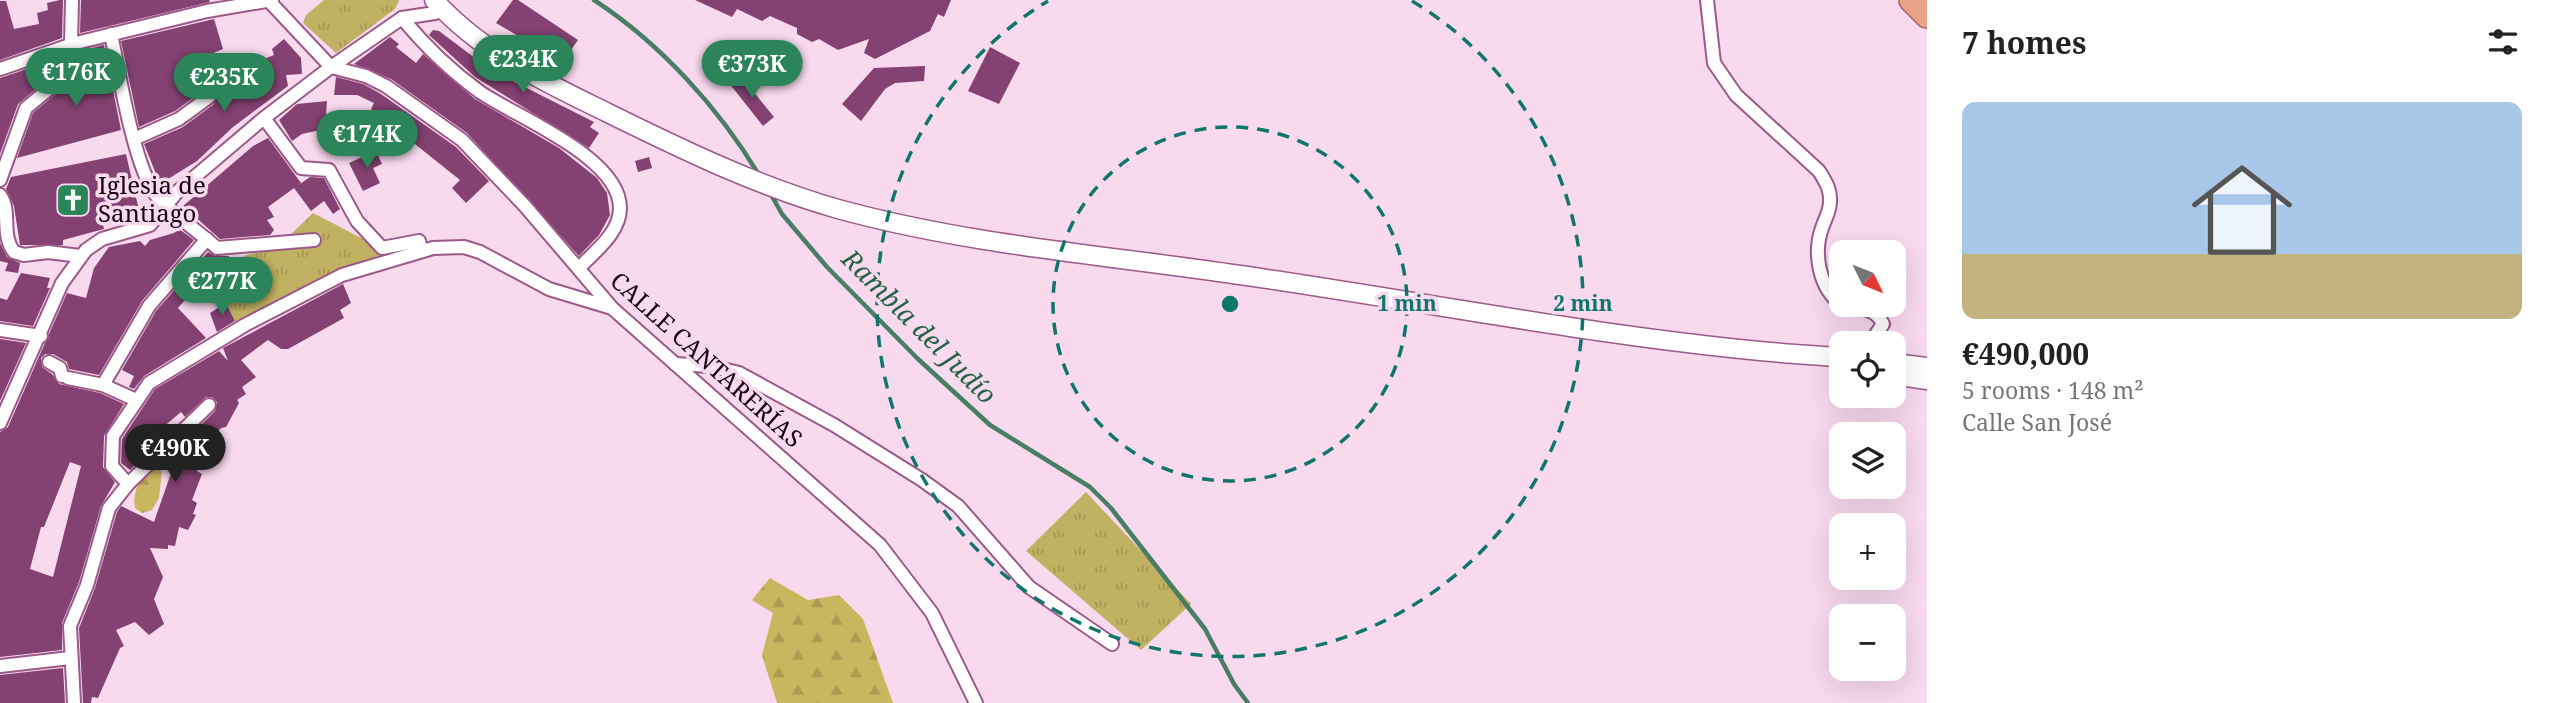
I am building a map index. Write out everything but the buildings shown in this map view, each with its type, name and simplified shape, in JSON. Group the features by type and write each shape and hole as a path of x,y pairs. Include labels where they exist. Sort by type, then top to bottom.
{"highway":[{"path":"1911,0 1927,16"},
{"path":"1922,0 1927,4"}],"main road":[{"path":"438,4 501,58 665,142 720,167 834,208 994,242 1783,354 1829,357"},
{"path":"1783,354 1829,364"},
{"path":"1906,364 1927,367"},
{"path":"1906,377 1927,380"}],"street":[{"path":"0,180 8,166 9,153 26,108 67,74 72,0"},
{"path":"0,69 67,45 207,11 271,0 331,67"},
{"path":"1707,0 1714,62 1736,96 1819,171 1828,185 1830,201 1821,230 1819,266 1829,289"},
{"path":"0,423 41,336 62,283 85,252 102,239 150,225 178,191 264,118 402,18 435,13 438,4"},
{"path":"402,18 424,44 467,82 565,142 616,188 620,204 616,226 579,268"},
{"path":"111,34 134,139 154,193 220,249 314,240"},
{"name":"CALLE CANTARERÍAS","path":"331,67 366,76 386,86 462,140 486,163 612,308 890,556 932,613 976,703"},
{"path":"134,139 179,119 209,97"},
{"path":"264,118 301,168 325,168 332,173 354,216 382,248 419,241 422,251"},
{"path":"0,142 9,153"},
{"path":"0,195 5,204 6,236 14,251 24,256 48,252 85,252"},
{"path":"103,385 149,306 207,239"},
{"path":"128,484 112,466 112,444 118,426 136,400 158,377 256,318 342,275 422,251 451,247 480,252 549,289 612,308"},
{"path":"0,330 41,336"},
{"path":"49,362 60,368 65,377 103,385 136,400"},
{"path":"675,364 710,366 739,373 834,425 922,480 958,506 1029,587 1112,644"},
{"path":"74,703 70,626 87,585 107,514 115,498 128,484 209,405"},
{"path":"0,666 70,657"}],"green space":[{"path":"324,0 399,1 395,9 336,53 303,23 306,15"},
{"path":"313,213 371,243 380,255 341,270 236,323 225,300 235,290 223,278 242,257 257,253 258,249 282,243"},
{"path":"152,468 162,471 159,498 152,510 142,513 135,508 136,490"},
{"path":"1086,492 1191,604 1141,650 1026,551"},
{"path":"770,578 808,600 839,595 863,619 893,703 777,703 762,655 773,613 752,600"}],"waterway":[{"name":"Rambla del Judío","path":"594,0 642,36 686,78 726,125 759,175"},
{"name":"Rambla del Judío","path":"769,191 782,214 827,267 918,359 990,425 1090,487 1111,508 1205,629 1234,684 1248,703"}],"place":[{"name":"Iglesia de Santiago","path":"73,200"}]}
